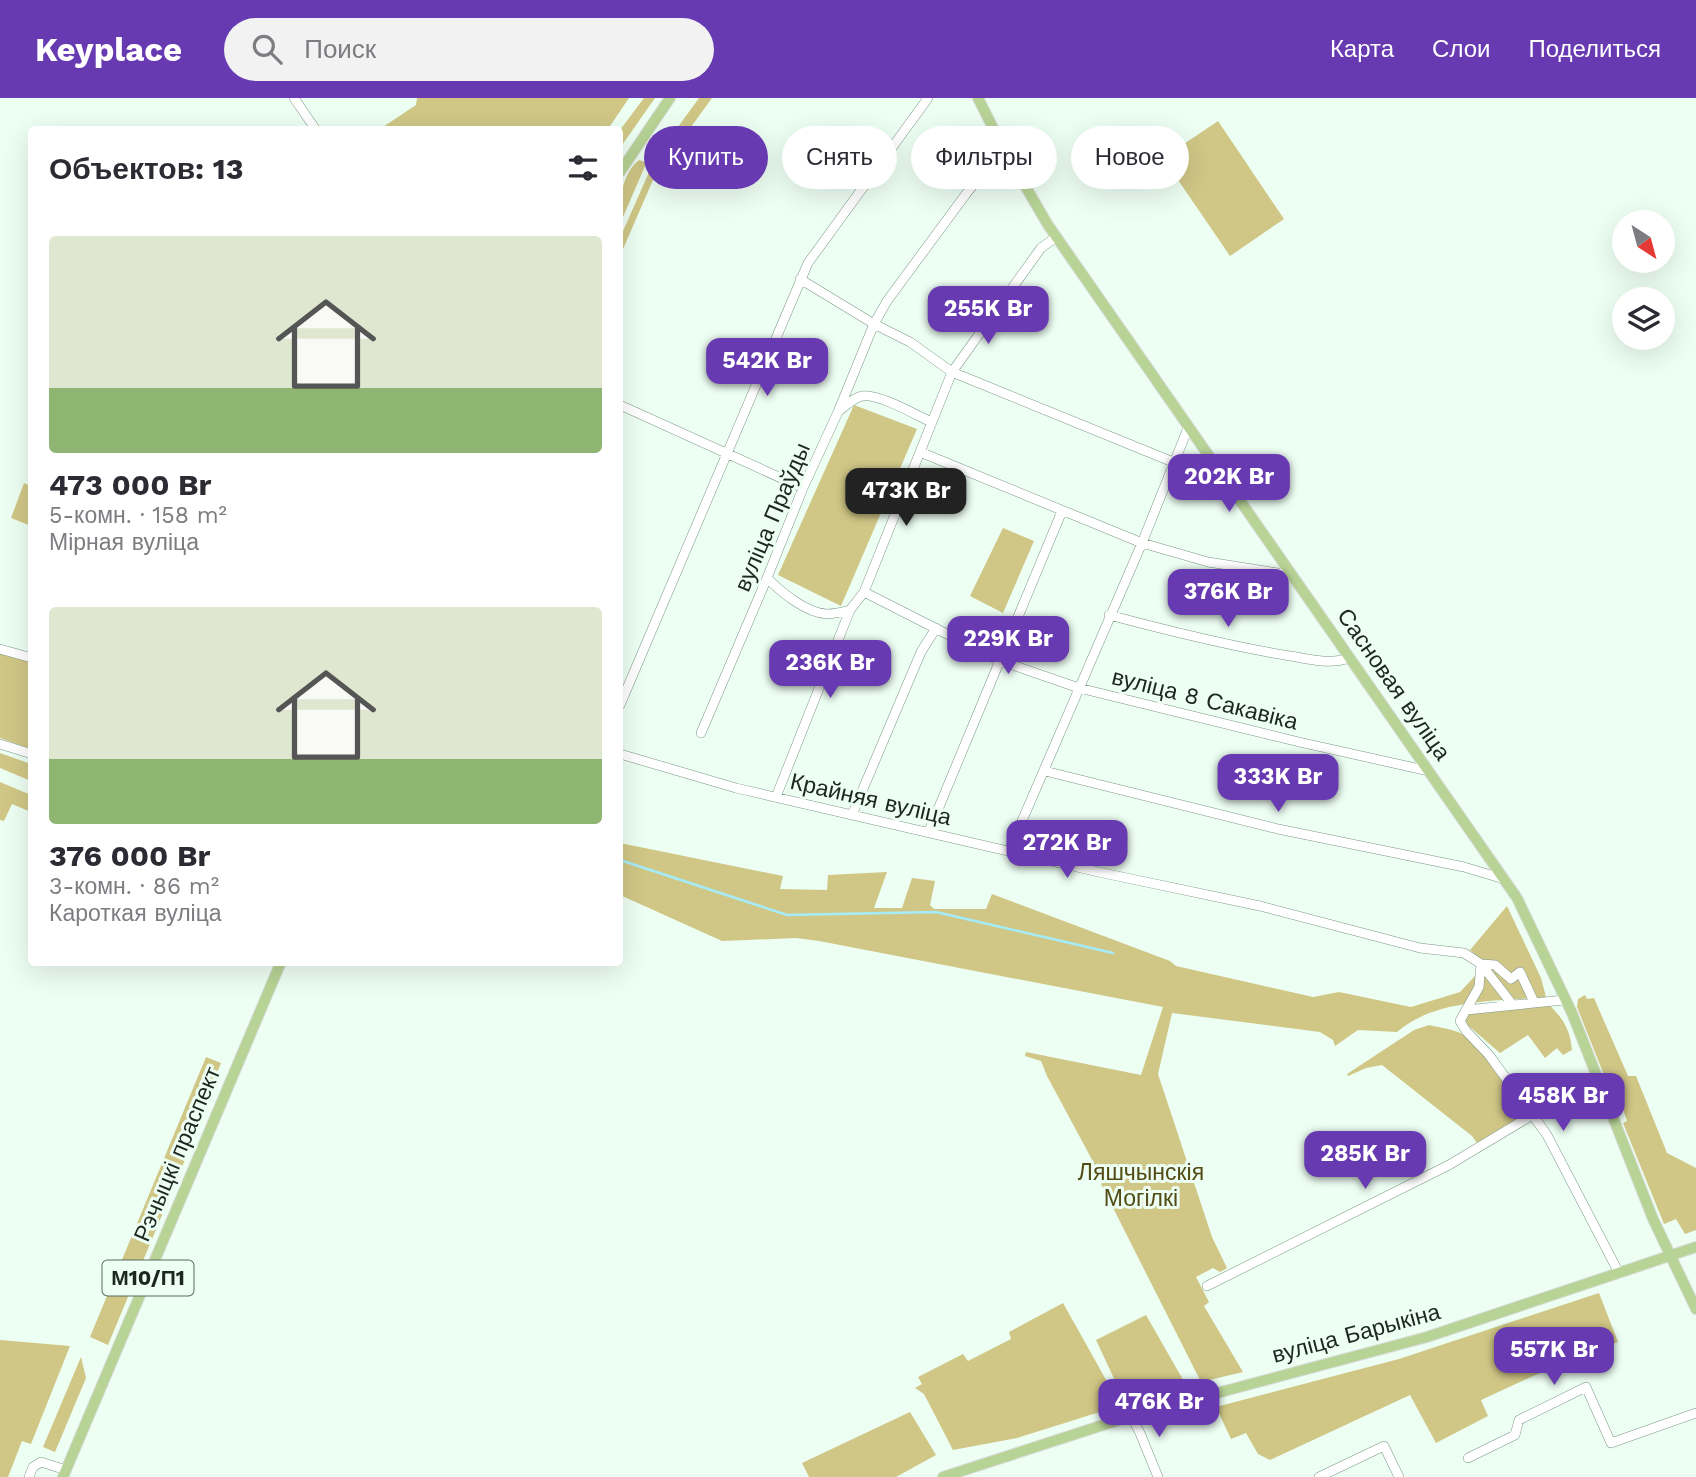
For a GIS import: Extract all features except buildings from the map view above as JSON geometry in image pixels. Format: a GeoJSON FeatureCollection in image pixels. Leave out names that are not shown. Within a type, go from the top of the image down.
{"type":"FeatureCollection","features":[{"type":"Feature","properties":{"kind":"main road"},"geometry":{"type":"LineString","coordinates":[[623,168],[670,98]]}},
{"type":"Feature","properties":{"kind":"main road","name":"Сасновая вуліца"},"geometry":{"type":"LineString","coordinates":[[978,98],[992,126]]}},
{"type":"Feature","properties":{"kind":"main road","name":"Сасновая вуліца"},"geometry":{"type":"LineString","coordinates":[[1027,189],[1056,237],[1504,879],[1531,925],[1572,1013],[1653,1219],[1696,1309]]}},
{"type":"Feature","properties":{"kind":"main road","name":"Рэчыцкі праспект"},"geometry":{"type":"LineString","coordinates":[[64,1474],[279,966]]}},
{"type":"Feature","properties":{"kind":"main road","name":"вуліца Барыкіна"},"geometry":{"type":"LineString","coordinates":[[943,1477],[1131,1416],[1427,1337],[1696,1247]]}},
{"type":"Feature","properties":{"kind":"street"},"geometry":{"type":"LineString","coordinates":[[294,98],[313,126]]}},
{"type":"Feature","properties":{"kind":"street"},"geometry":{"type":"LineString","coordinates":[[623,698],[808,263],[928,98]]}},
{"type":"Feature","properties":{"kind":"street","name":"вуліца Праўды"},"geometry":{"type":"LineString","coordinates":[[701,733],[874,324],[887,300],[969,189]]}},
{"type":"Feature","properties":{"kind":"street"},"geometry":{"type":"LineString","coordinates":[[776,797],[850,610],[864,592],[952,372],[1041,248],[1056,237]]}},
{"type":"Feature","properties":{"kind":"street"},"geometry":{"type":"LineString","coordinates":[[800,279],[874,324],[910,342],[952,372],[1173,462],[1215,466]]}},
{"type":"Feature","properties":{"kind":"street"},"geometry":{"type":"LineString","coordinates":[[838,412],[863,396],[877,398],[931,422]]}},
{"type":"Feature","properties":{"kind":"street"},"geometry":{"type":"LineString","coordinates":[[623,406],[803,488]]}},
{"type":"Feature","properties":{"kind":"street"},"geometry":{"type":"LineString","coordinates":[[1009,851],[1142,543],[1188,428]]}},
{"type":"Feature","properties":{"kind":"street"},"geometry":{"type":"LineString","coordinates":[[920,452],[1142,543],[1208,562],[1291,575]]}},
{"type":"Feature","properties":{"kind":"street"},"geometry":{"type":"LineString","coordinates":[[929,831],[1062,511]]}},
{"type":"Feature","properties":{"kind":"street"},"geometry":{"type":"LineString","coordinates":[[767,578],[782,594],[818,612],[837,613],[850,610]]}},
{"type":"Feature","properties":{"kind":"street","name":"вуліца 8 Сакавіка"},"geometry":{"type":"LineString","coordinates":[[864,592],[998,660],[1079,688],[1429,771]]}},
{"type":"Feature","properties":{"kind":"street"},"geometry":{"type":"LineString","coordinates":[[1109,615],[1252,650],[1316,661],[1349,658]]}},
{"type":"Feature","properties":{"kind":"street"},"geometry":{"type":"LineString","coordinates":[[852,815],[921,652],[936,628]]}},
{"type":"Feature","properties":{"kind":"street"},"geometry":{"type":"LineString","coordinates":[[0,649],[28,657]]}},
{"type":"Feature","properties":{"kind":"street"},"geometry":{"type":"LineString","coordinates":[[0,744],[28,753]]}},
{"type":"Feature","properties":{"kind":"street","name":"Крайняя вуліца"},"geometry":{"type":"LineString","coordinates":[[623,755],[736,788],[1260,906],[1420,948],[1464,953],[1481,964],[1513,1004]]}},
{"type":"Feature","properties":{"kind":"street"},"geometry":{"type":"LineString","coordinates":[[1045,771],[1278,829],[1464,867],[1504,879]]}},
{"type":"Feature","properties":{"kind":"street"},"geometry":{"type":"LineString","coordinates":[[1481,964],[1479,987],[1460,1020],[1534,1114],[1619,1273]]}},
{"type":"Feature","properties":{"kind":"street","name":"Крайняя вуліца"},"geometry":{"type":"LineString","coordinates":[[1481,964],[1495,965],[1511,979],[1520,972],[1534,1002]]}},
{"type":"Feature","properties":{"kind":"street"},"geometry":{"type":"LineString","coordinates":[[1466,1010],[1564,1000]]}},
{"type":"Feature","properties":{"kind":"street"},"geometry":{"type":"LineString","coordinates":[[1207,1286],[1449,1165],[1534,1114]]}},
{"type":"Feature","properties":{"kind":"street"},"geometry":{"type":"LineString","coordinates":[[1468,1458],[1515,1435],[1519,1420],[1586,1387],[1611,1443],[1696,1413]]}},
{"type":"Feature","properties":{"kind":"street"},"geometry":{"type":"LineString","coordinates":[[1131,1416],[1158,1477]]}},
{"type":"Feature","properties":{"kind":"street"},"geometry":{"type":"LineString","coordinates":[[1319,1477],[1384,1446],[1399,1477]]}},
{"type":"Feature","properties":{"kind":"street"},"geometry":{"type":"LineString","coordinates":[[29,1477],[33,1466],[41,1462],[64,1474]]}},
{"type":"Feature","properties":{"kind":"green space"},"geometry":{"type":"Polygon","coordinates":[[[417,98],[629,98],[610,126],[384,126],[416,105],[417,98]]]}},
{"type":"Feature","properties":{"kind":"green space"},"geometry":{"type":"Polygon","coordinates":[[[644,98],[655,98],[623,144],[623,126],[644,98]]]}},
{"type":"Feature","properties":{"kind":"green space"},"geometry":{"type":"Polygon","coordinates":[[[699,98],[712,98],[692,126],[679,126],[699,98]]]}},
{"type":"Feature","properties":{"kind":"green space"},"geometry":{"type":"Polygon","coordinates":[[[1218,121],[1284,219],[1230,256],[1184,189],[1189,189],[1189,141],[1218,121]]]}},
{"type":"Feature","properties":{"kind":"green space"},"geometry":{"type":"Polygon","coordinates":[[[639,160],[644,162],[644,168],[623,217],[623,190],[628,173],[639,160]]]}},
{"type":"Feature","properties":{"kind":"green space"},"geometry":{"type":"Polygon","coordinates":[[[644,184],[644,189],[649,189],[623,249],[623,231],[644,184]]]}},
{"type":"Feature","properties":{"kind":"green space"},"geometry":{"type":"Polygon","coordinates":[[[854,405],[917,429],[841,606],[778,575],[854,405]]]}},
{"type":"Feature","properties":{"kind":"green space"},"geometry":{"type":"Polygon","coordinates":[[[24,483],[28,485],[28,525],[11,518],[24,483]]]}},
{"type":"Feature","properties":{"kind":"green space"},"geometry":{"type":"Polygon","coordinates":[[[1003,528],[1034,541],[1003,613],[970,596],[1003,528]]]}},
{"type":"Feature","properties":{"kind":"green space"},"geometry":{"type":"Polygon","coordinates":[[[0,652],[28,660],[28,748],[0,738],[0,652]]]}},
{"type":"Feature","properties":{"kind":"green space"},"geometry":{"type":"Polygon","coordinates":[[[0,753],[28,763],[28,780],[0,768],[0,753]]]}},
{"type":"Feature","properties":{"kind":"green space"},"geometry":{"type":"Polygon","coordinates":[[[0,782],[28,794],[28,811],[12,804],[4,821],[0,820],[0,782]]]}},
{"type":"Feature","properties":{"kind":"green space","name":"Ляшчынскія Могілкі"},"geometry":{"type":"Polygon","coordinates":[[[623,844],[783,876],[780,889],[827,890],[828,875],[887,872],[874,908],[902,908],[912,878],[935,881],[930,905],[934,909],[986,909],[992,894],[1170,961],[1176,966],[1313,997],[1339,992],[1411,1007],[1460,992],[1475,976],[1479,958],[1470,950],[1507,906],[1541,978],[1546,997],[1449,1007],[1413,1021],[1397,1032],[1358,1030],[1335,1046],[1333,1040],[1320,1032],[1172,1013],[1158,1074],[1212,1237],[1227,1268],[1220,1272],[1213,1268],[1196,1277],[1209,1302],[1204,1306],[1243,1372],[1201,1382],[1101,1184],[1104,1182],[1041,1061],[1025,1056],[1026,1052],[1141,1075],[1163,1007],[819,941],[796,938],[722,941],[623,896],[623,844]]]}},
{"type":"Feature","properties":{"kind":"green space"},"geometry":{"type":"Polygon","coordinates":[[[1585,995],[1587,999],[1594,998],[1628,1076],[1636,1076],[1667,1153],[1696,1168],[1696,1230],[1685,1234],[1676,1219],[1664,1224],[1623,1123],[1627,1121],[1616,1088],[1610,1090],[1577,1007],[1578,999],[1585,995]]]}},
{"type":"Feature","properties":{"kind":"green space"},"geometry":{"type":"Polygon","coordinates":[[[1548,1004],[1562,1019],[1570,1036],[1572,1050],[1563,1055],[1557,1048],[1545,1058],[1528,1035],[1500,1053],[1464,1022],[1469,1014],[1548,1004]]]}},
{"type":"Feature","properties":{"kind":"green space"},"geometry":{"type":"Polygon","coordinates":[[[1429,1025],[1457,1032],[1475,1043],[1528,1112],[1477,1143],[1472,1136],[1382,1065],[1348,1076],[1347,1074],[1414,1030],[1429,1025]]]}},
{"type":"Feature","properties":{"kind":"green space"},"geometry":{"type":"Polygon","coordinates":[[[206,1057],[221,1063],[211,1088],[214,1090],[108,1345],[90,1337],[206,1057]]]}},
{"type":"Feature","properties":{"kind":"green space"},"geometry":{"type":"Polygon","coordinates":[[[1599,1293],[1618,1342],[1481,1400],[1488,1416],[1436,1443],[1410,1395],[1270,1460],[1258,1454],[1246,1433],[1231,1439],[1216,1407],[1399,1359],[1599,1293]]]}},
{"type":"Feature","properties":{"kind":"green space"},"geometry":{"type":"Polygon","coordinates":[[[1063,1303],[1119,1403],[1106,1410],[1017,1438],[953,1450],[924,1394],[915,1388],[922,1384],[918,1377],[963,1354],[968,1361],[1011,1339],[1009,1332],[1063,1303]]]}},
{"type":"Feature","properties":{"kind":"green space"},"geometry":{"type":"Polygon","coordinates":[[[1146,1315],[1186,1385],[1125,1402],[1096,1340],[1146,1315]]]}},
{"type":"Feature","properties":{"kind":"green space"},"geometry":{"type":"Polygon","coordinates":[[[0,1340],[70,1346],[31,1444],[22,1441],[8,1477],[0,1477],[0,1340]]]}},
{"type":"Feature","properties":{"kind":"green space"},"geometry":{"type":"Polygon","coordinates":[[[81,1357],[86,1378],[55,1452],[43,1447],[81,1357]]]}},
{"type":"Feature","properties":{"kind":"green space"},"geometry":{"type":"Polygon","coordinates":[[[910,1412],[936,1455],[896,1477],[809,1477],[802,1463],[910,1412]]]}},
{"type":"Feature","properties":{"kind":"waterway"},"geometry":{"type":"LineString","coordinates":[[623,861],[787,915],[936,912],[1113,953]]}}]}
